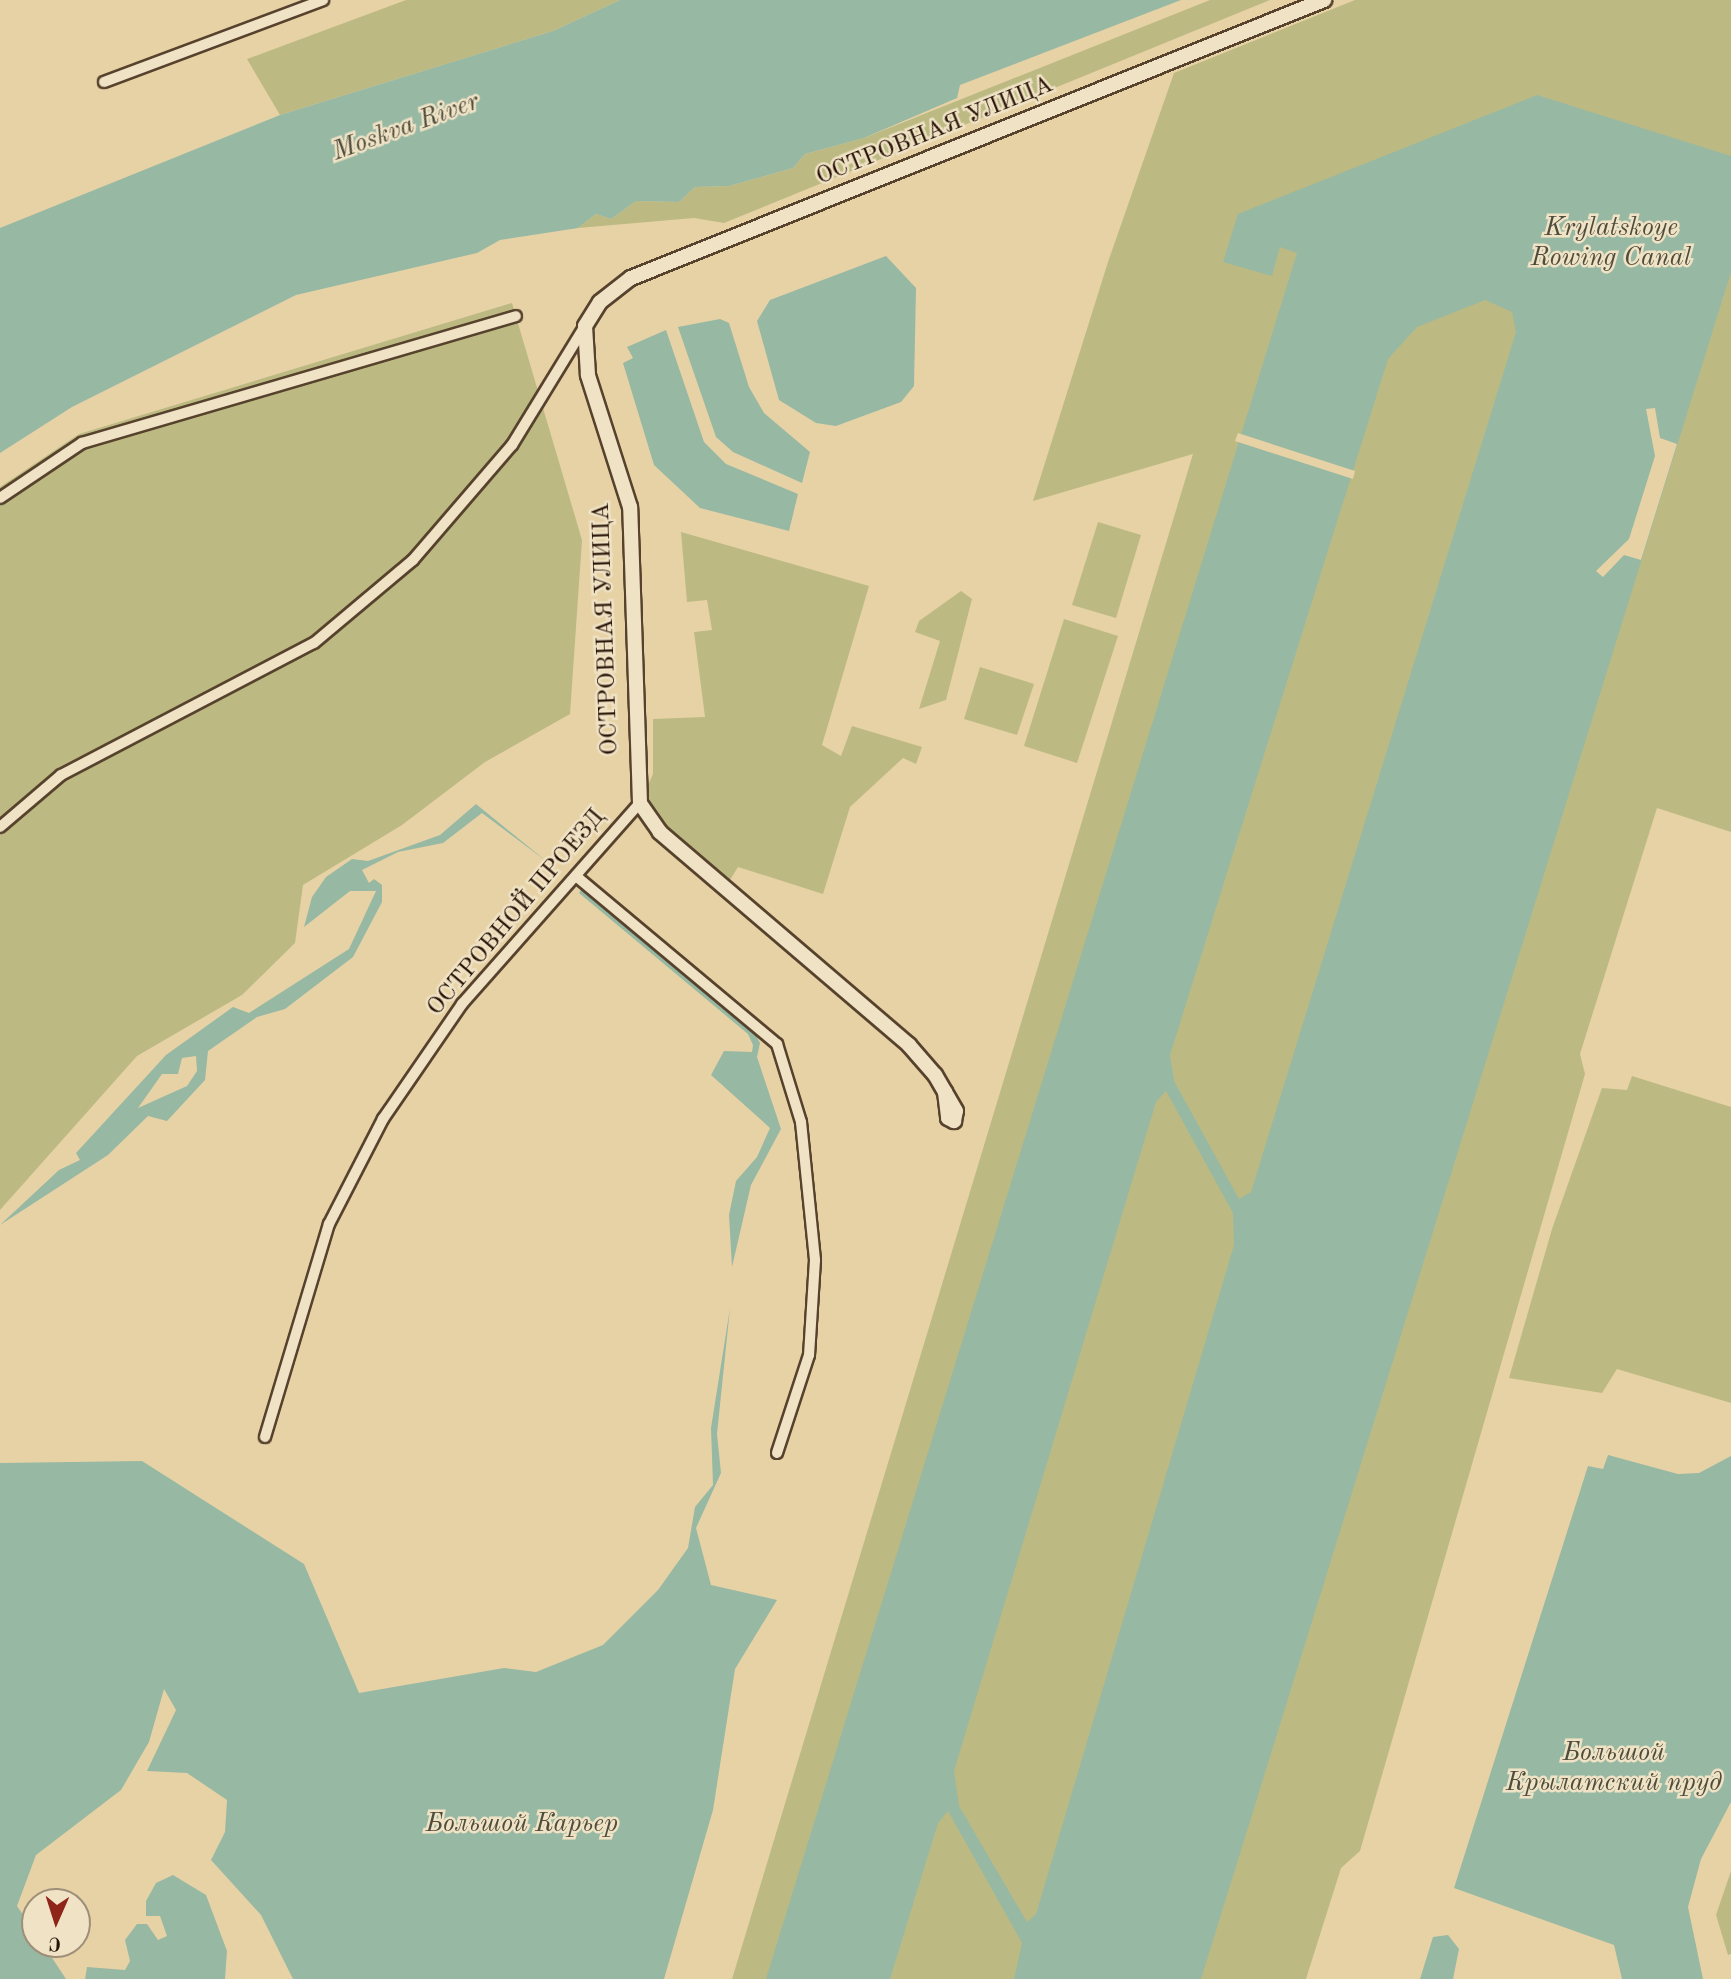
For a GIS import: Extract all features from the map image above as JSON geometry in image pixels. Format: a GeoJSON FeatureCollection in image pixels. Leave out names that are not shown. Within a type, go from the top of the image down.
{"type":"FeatureCollection","features":[{"type":"Feature","properties":{"kind":"street"},"geometry":{"type":"LineString","coordinates":[[104,82],[323,0]]}},
{"type":"Feature","properties":{"kind":"street","name":"ОСТРОВНАЯ УЛИЦА"},"geometry":{"type":"LineString","coordinates":[[640,803],[629,507],[588,375],[585,326],[612,291],[660,265],[1324,0]]}},
{"type":"Feature","properties":{"kind":"street"},"geometry":{"type":"LineString","coordinates":[[594,296],[612,291]]}},
{"type":"Feature","properties":{"kind":"street"},"geometry":{"type":"LineString","coordinates":[[0,498],[82,443],[516,316]]}},
{"type":"Feature","properties":{"kind":"street"},"geometry":{"type":"LineString","coordinates":[[0,828],[61,775],[314,643],[413,560],[512,445],[585,326]]}},
{"type":"Feature","properties":{"kind":"street"},"geometry":{"type":"LineString","coordinates":[[640,803],[660,832],[909,1045],[956,1111]]}},
{"type":"Feature","properties":{"kind":"street","name":"ОСТРОВНОЙ ПРОЕЗД"},"geometry":{"type":"LineString","coordinates":[[265,1437],[329,1224],[383,1119],[462,1004],[640,803]]}},
{"type":"Feature","properties":{"kind":"street"},"geometry":{"type":"LineString","coordinates":[[576,876],[777,1045],[801,1122],[815,1260],[809,1356],[777,1453]]}},
{"type":"Feature","properties":{"kind":"shaded area"},"geometry":{"type":"Polygon","coordinates":[[[406,0],[620,0],[553,31],[280,115],[247,59],[406,0]]]}},
{"type":"Feature","properties":{"kind":"shaded area"},"geometry":{"type":"Polygon","coordinates":[[[1210,0],[1270,0],[724,223],[694,218],[578,228],[596,214],[611,219],[636,201],[679,202],[695,187],[729,186],[793,168],[805,154],[864,138],[1210,0]]]}},
{"type":"Feature","properties":{"kind":"shaded area"},"geometry":{"type":"Polygon","coordinates":[[[1355,0],[1731,0],[1731,832],[1657,808],[1580,1054],[1585,1074],[1360,1851],[1341,1868],[1306,1979],[732,1979],[1193,454],[1033,501],[1108,262],[1174,73],[1355,0]]]}},
{"type":"Feature","properties":{"kind":"shaded area"},"geometry":{"type":"Polygon","coordinates":[[[512,303],[582,540],[570,714],[485,762],[402,825],[303,885],[295,943],[242,995],[137,1056],[0,1210],[0,487],[79,434],[512,303]]]}},
{"type":"Feature","properties":{"kind":"shaded area"},"geometry":{"type":"Polygon","coordinates":[[[1098,522],[1141,535],[1116,618],[1072,605],[1098,522]]]}},
{"type":"Feature","properties":{"kind":"shaded area"},"geometry":{"type":"Polygon","coordinates":[[[681,532],[869,586],[822,745],[841,756],[852,726],[922,747],[916,764],[903,758],[850,807],[823,894],[738,867],[730,880],[663,824],[650,804],[646,790],[653,774],[653,719],[705,717],[694,632],[712,630],[707,600],[687,602],[681,532]]]}},
{"type":"Feature","properties":{"kind":"shaded area"},"geometry":{"type":"Polygon","coordinates":[[[961,591],[972,599],[946,700],[919,709],[940,641],[915,632],[919,621],[961,591]]]}},
{"type":"Feature","properties":{"kind":"shaded area"},"geometry":{"type":"Polygon","coordinates":[[[1064,619],[1118,636],[1077,763],[1024,746],[1064,619]]]}},
{"type":"Feature","properties":{"kind":"shaded area"},"geometry":{"type":"Polygon","coordinates":[[[980,667],[1034,684],[1017,735],[964,719],[980,667]]]}},
{"type":"Feature","properties":{"kind":"shaded area"},"geometry":{"type":"Polygon","coordinates":[[[1632,1076],[1731,1107],[1731,1403],[1617,1369],[1602,1393],[1509,1378],[1552,1229],[1602,1088],[1627,1090],[1632,1076]]]}},
{"type":"Feature","properties":{"kind":"shaded area"},"geometry":{"type":"Polygon","coordinates":[[[1731,1871],[1731,1954],[1728,1955],[1716,1915],[1731,1871]]]}},
{"type":"Feature","properties":{"kind":"water","name":"Moskva River"},"geometry":{"type":"Polygon","coordinates":[[[620,0],[1181,0],[960,85],[957,98],[864,138],[805,154],[793,168],[729,186],[695,187],[679,202],[636,201],[611,219],[596,214],[578,228],[500,240],[477,253],[296,295],[72,407],[0,453],[0,228],[280,115],[553,31],[620,0]]]}},
{"type":"Feature","properties":{"kind":"water","name":"Krylatskoye Rowing Canal"},"geometry":{"type":"Polygon","coordinates":[[[1537,95],[1731,156],[1731,272],[1201,1979],[1014,1979],[1022,1943],[948,1811],[938,1823],[890,1979],[766,1979],[1297,253],[1280,247],[1272,276],[1223,262],[1238,214],[1537,95]],[[1485,300],[1417,327],[1388,359],[1170,1055],[1174,1081],[1239,1199],[1251,1192],[1516,332],[1512,312],[1485,300]],[[1166,1091],[1156,1102],[954,1771],[959,1806],[1027,1922],[1036,1914],[1234,1245],[1233,1213],[1166,1091]]]}},
{"type":"Feature","properties":{"kind":"water"},"geometry":{"type":"Polygon","coordinates":[[[886,256],[916,288],[914,386],[901,402],[836,426],[816,423],[779,400],[757,321],[770,300],[886,256]]]}},
{"type":"Feature","properties":{"kind":"water"},"geometry":{"type":"Polygon","coordinates":[[[720,319],[729,323],[749,387],[764,413],[810,452],[802,483],[733,452],[716,437],[678,327],[720,319]]]}},
{"type":"Feature","properties":{"kind":"water"},"geometry":{"type":"Polygon","coordinates":[[[666,330],[704,442],[726,464],[798,494],[789,531],[700,508],[654,465],[623,363],[633,358],[627,347],[666,330]]]}},
{"type":"Feature","properties":{"kind":"water"},"geometry":{"type":"Polygon","coordinates":[[[476,804],[546,861],[482,813],[443,843],[398,852],[362,870],[369,883],[374,879],[382,885],[382,902],[353,957],[285,1009],[257,1017],[208,1051],[205,1080],[167,1121],[148,1116],[108,1155],[0,1225],[59,1170],[80,1160],[76,1153],[166,1055],[233,1007],[249,1013],[349,949],[376,891],[350,891],[304,927],[312,897],[326,877],[352,859],[368,861],[440,835],[476,804]],[[196,1056],[182,1058],[178,1074],[162,1074],[138,1108],[187,1086],[197,1071],[196,1056]]]}},
{"type":"Feature","properties":{"kind":"water"},"geometry":{"type":"Polygon","coordinates":[[[583,887],[753,1030],[760,1043],[757,1057],[781,1129],[751,1185],[732,1267],[729,1215],[736,1181],[757,1157],[770,1128],[711,1075],[724,1051],[752,1052],[753,1045],[748,1034],[579,893],[583,887]]]}},
{"type":"Feature","properties":{"kind":"water","name":"Большой Карьер"},"geometry":{"type":"Polygon","coordinates":[[[730,1308],[717,1434],[721,1473],[696,1528],[711,1585],[777,1600],[735,1669],[713,1810],[664,1979],[293,1979],[261,1915],[211,1860],[225,1832],[227,1800],[187,1773],[147,1771],[176,1710],[164,1689],[149,1742],[121,1790],[36,1855],[24,1888],[21,1888],[17,1906],[21,1912],[21,1958],[52,1958],[66,1979],[0,1979],[0,1463],[142,1461],[304,1564],[359,1693],[504,1668],[536,1672],[603,1645],[658,1590],[688,1548],[695,1507],[713,1485],[711,1428],[730,1308]]]}},
{"type":"Feature","properties":{"kind":"water","name":"Большой Крылатский пруд"},"geometry":{"type":"Polygon","coordinates":[[[1608,1455],[1678,1474],[1699,1473],[1731,1456],[1731,1802],[1701,1859],[1688,1907],[1703,1979],[1622,1979],[1614,1945],[1454,1888],[1588,1466],[1603,1469],[1608,1455]]]}},
{"type":"Feature","properties":{"kind":"water"},"geometry":{"type":"Polygon","coordinates":[[[173,1875],[206,1895],[227,1951],[225,1979],[85,1979],[87,1967],[125,1970],[130,1961],[125,1940],[137,1924],[147,1924],[158,1940],[167,1936],[160,1916],[146,1916],[146,1901],[156,1883],[173,1875]]]}},
{"type":"Feature","properties":{"kind":"water"},"geometry":{"type":"Polygon","coordinates":[[[1448,1935],[1459,1949],[1453,1979],[1420,1979],[1433,1937],[1448,1935]]]}},
{"type":"Feature","properties":{"kind":"pier"},"geometry":{"type":"Polygon","coordinates":[[[1655,408],[1660,438],[1677,444],[1641,560],[1624,555],[1603,577],[1596,571],[1629,539],[1655,456],[1646,409],[1655,408]]]}},
{"type":"Feature","properties":{"kind":"pier"},"geometry":{"type":"Polygon","coordinates":[[[1238,433],[1355,471],[1353,479],[1235,441],[1238,433]]]}}]}
